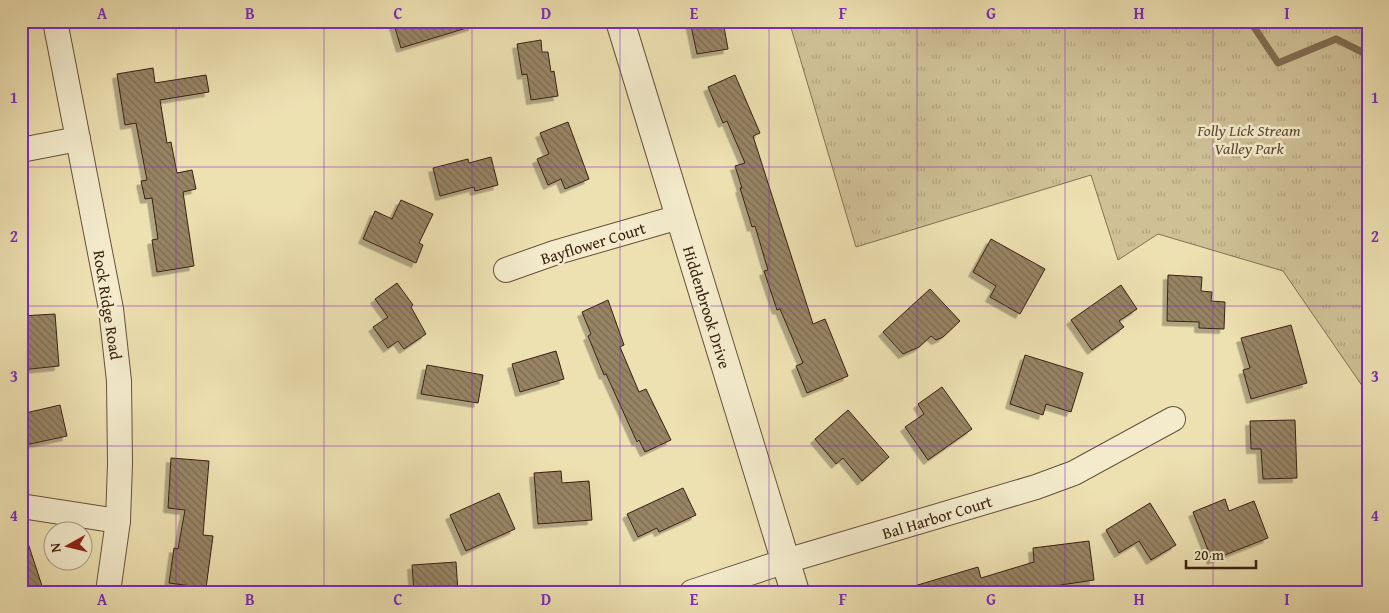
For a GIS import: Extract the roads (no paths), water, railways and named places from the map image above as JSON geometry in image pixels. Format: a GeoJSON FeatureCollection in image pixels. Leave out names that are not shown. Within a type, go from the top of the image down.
{"type":"FeatureCollection","features":[{"type":"Feature","properties":{"kind":"street","name":"Rock Ridge Road"},"geometry":{"type":"LineString","coordinates":[[55,21],[111,309],[119,381],[120,464],[118,521],[108,592]]}},
{"type":"Feature","properties":{"kind":"street","name":"Hiddenbrook Drive"},"geometry":{"type":"LineString","coordinates":[[620,21],[795,592]]}},
{"type":"Feature","properties":{"kind":"street"},"geometry":{"type":"LineString","coordinates":[[21,150],[78,139]]}},
{"type":"Feature","properties":{"kind":"street","name":"Bayflower Court"},"geometry":{"type":"LineString","coordinates":[[506,270],[554,253],[680,217]]}},
{"type":"Feature","properties":{"kind":"street","name":"Bal Harbor Court"},"geometry":{"type":"LineString","coordinates":[[692,592],[786,561],[1036,487],[1074,473],[1173,419]]}},
{"type":"Feature","properties":{"kind":"street"},"geometry":{"type":"LineString","coordinates":[[21,506],[118,521]]}},
{"type":"Feature","properties":{"kind":"waterway"},"geometry":{"type":"LineString","coordinates":[[1250,21],[1278,63],[1336,39],[1368,55]]}},
{"type":"Feature","properties":{"kind":"park label","name":"Folly Lick Stream Valley Park"},"geometry":{"type":"Point","coordinates":[1249,139]}}]}
